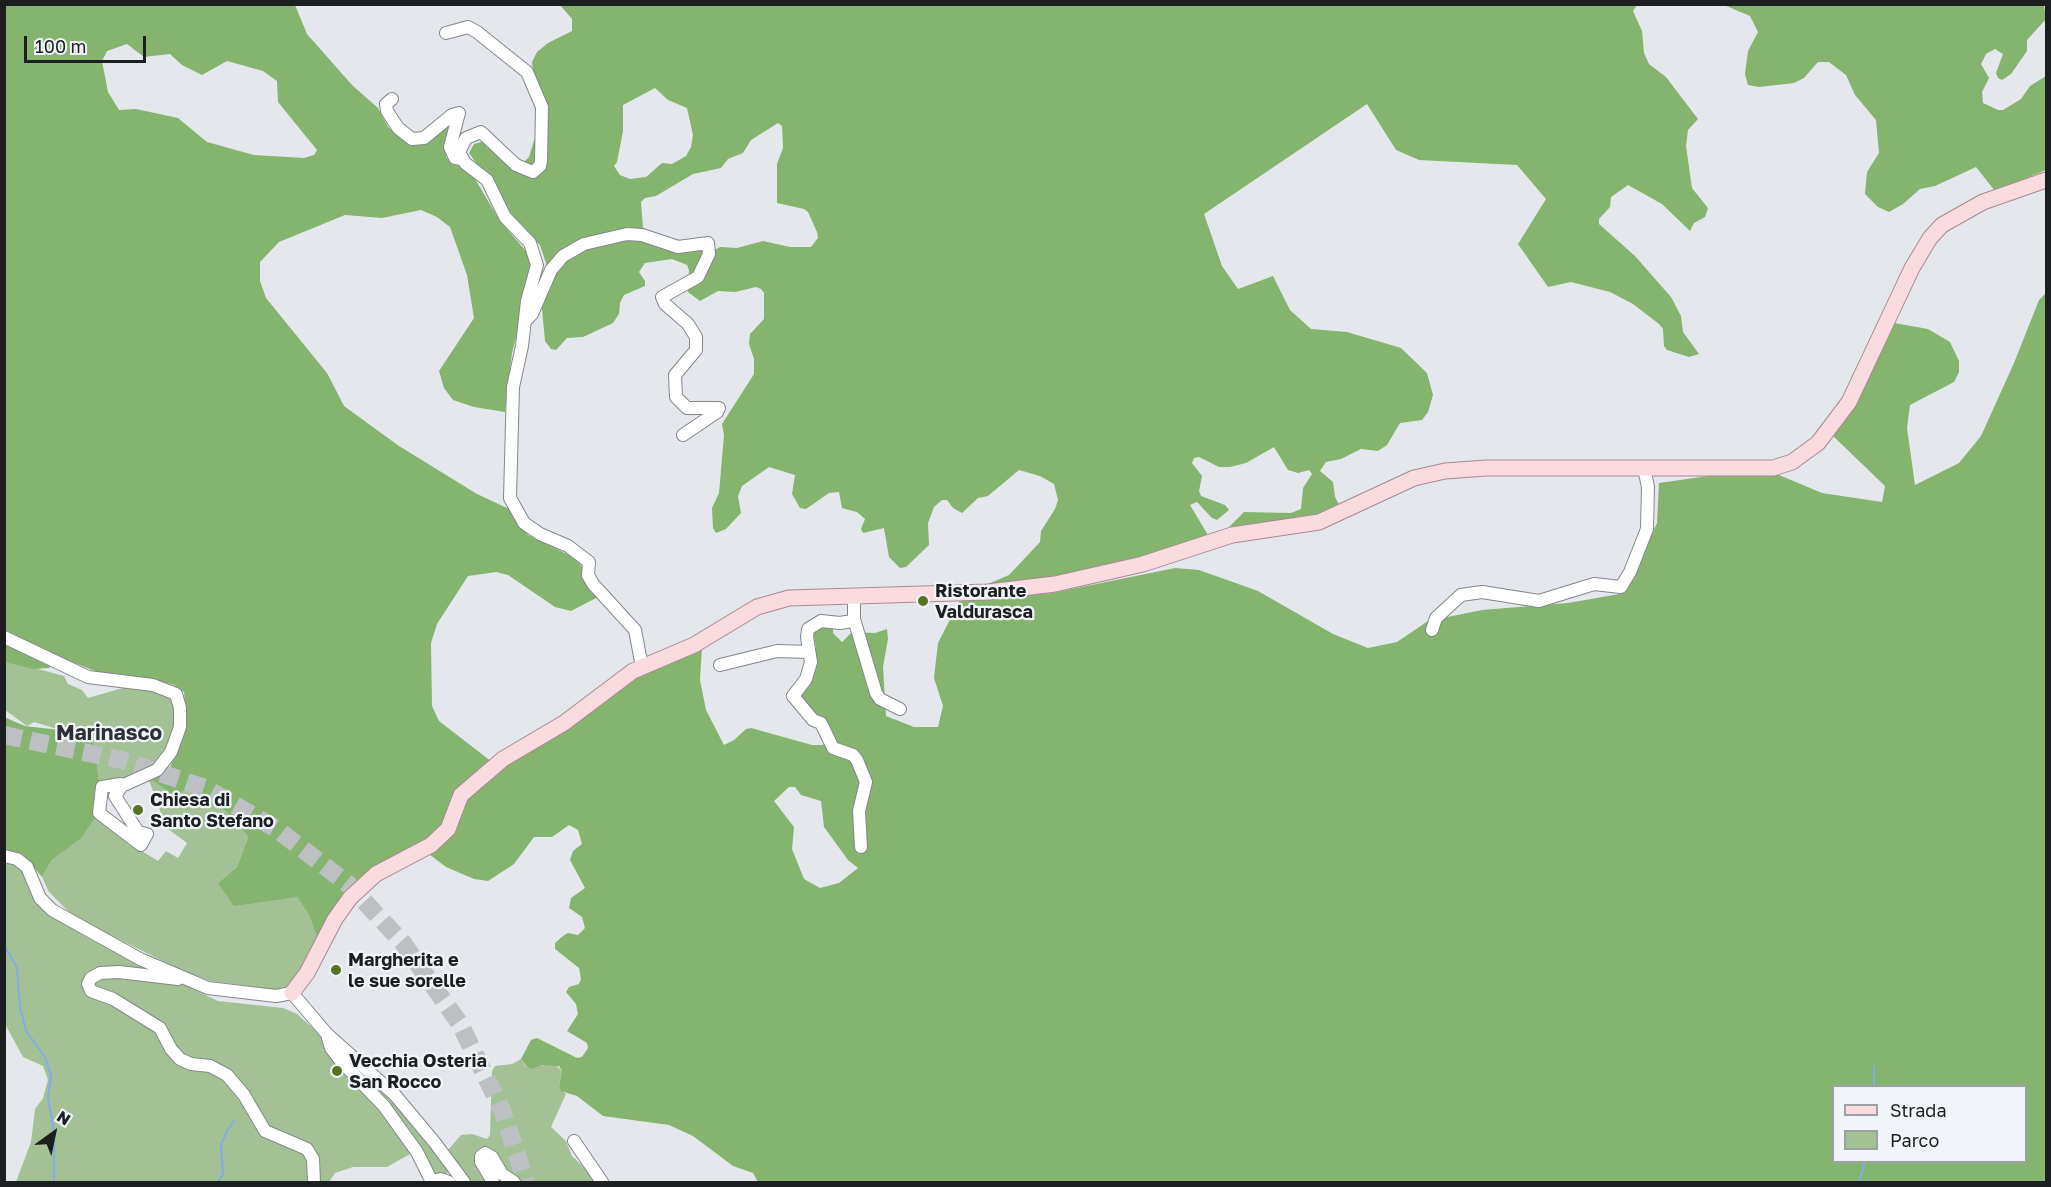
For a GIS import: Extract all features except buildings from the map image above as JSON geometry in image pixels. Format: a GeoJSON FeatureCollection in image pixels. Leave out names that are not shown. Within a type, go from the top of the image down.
{"type":"FeatureCollection","features":[{"type":"Feature","properties":{"kind":"main road"},"geometry":{"type":"LineString","coordinates":[[292,993],[307,973],[342,908],[366,882],[389,867],[422,852],[438,840],[448,829],[461,795],[503,759],[564,723],[619,680],[642,667],[694,645],[726,624],[774,601],[996,591],[1055,584],[1143,564],[1232,535],[1319,522],[1398,484],[1429,473],[1486,468],[1773,468],[1792,462],[1806,454],[1829,430],[1849,402],[1912,268],[1930,238],[1942,225],[1983,202],[2046,180]]}},
{"type":"Feature","properties":{"kind":"street"},"geometry":{"type":"LineString","coordinates":[[446,33],[468,27],[477,32],[527,72],[542,107],[541,161],[537,170],[532,172],[522,169],[481,132],[476,132],[463,141],[459,152],[462,159],[487,180],[505,217],[530,243],[535,254],[536,276],[526,301],[513,387],[510,498],[524,523],[540,534],[568,546],[589,562],[588,575],[593,584],[635,630],[642,667]]}},
{"type":"Feature","properties":{"kind":"street"},"geometry":{"type":"LineString","coordinates":[[392,99],[386,104],[387,111],[398,128],[412,139],[424,138],[452,115],[459,113],[450,147],[455,158],[462,159]]}},
{"type":"Feature","properties":{"kind":"street"},"geometry":{"type":"LineString","coordinates":[[524,322],[532,314],[550,270],[563,256],[578,247],[627,234],[642,235],[678,248],[708,243],[709,254],[698,277],[662,297],[665,304],[688,324],[696,337],[696,350],[675,375],[676,397],[687,408],[719,408],[717,412],[683,435]]}},
{"type":"Feature","properties":{"kind":"street"},"geometry":{"type":"LineString","coordinates":[[1432,630],[1436,618],[1461,595],[1482,592],[1539,601],[1594,584],[1621,587],[1630,572],[1647,529],[1649,507],[1644,468]]}},
{"type":"Feature","properties":{"kind":"street"},"geometry":{"type":"LineString","coordinates":[[854,597],[854,619],[876,693],[880,699],[900,709]]}},
{"type":"Feature","properties":{"kind":"street"},"geometry":{"type":"LineString","coordinates":[[854,619],[842,623],[827,620],[810,626],[807,634],[809,652],[812,657],[808,673],[794,698],[813,720],[820,723],[837,752],[853,755],[857,760],[866,782],[859,811],[861,847]]}},
{"type":"Feature","properties":{"kind":"street"},"geometry":{"type":"LineString","coordinates":[[4,637],[88,677],[163,687],[176,694],[180,708],[180,727],[171,752],[157,770],[123,784],[102,787],[99,813],[141,845],[147,834],[138,832],[115,796],[123,784]]}},
{"type":"Feature","properties":{"kind":"street"},"geometry":{"type":"LineString","coordinates":[[720,665],[777,651],[809,652]]}},
{"type":"Feature","properties":{"kind":"street"},"geometry":{"type":"LineString","coordinates":[[4,856],[17,859],[27,867],[40,898],[58,915],[185,979],[230,992],[276,996],[292,993],[327,1034],[395,1095],[464,1182]]}},
{"type":"Feature","properties":{"kind":"street"},"geometry":{"type":"LineString","coordinates":[[185,979],[109,973],[95,975],[88,984],[90,990],[128,1007],[160,1028],[171,1049],[180,1059],[191,1064],[210,1066],[227,1075],[244,1095],[265,1131],[307,1149],[313,1159],[314,1182]]}},
{"type":"Feature","properties":{"kind":"street"},"geometry":{"type":"LineString","coordinates":[[327,1034],[331,1048],[340,1060],[384,1106],[417,1152],[432,1182],[441,1179],[449,1182]]}},
{"type":"Feature","properties":{"kind":"street"},"geometry":{"type":"LineString","coordinates":[[574,1141],[602,1182]]}},
{"type":"Feature","properties":{"kind":"street"},"geometry":{"type":"LineString","coordinates":[[493,1182],[481,1162],[480,1158],[485,1153],[492,1157],[502,1174],[514,1182]]}},
{"type":"Feature","properties":{"kind":"green space"},"geometry":{"type":"Polygon","coordinates":[[[4,5],[295,5],[307,34],[352,85],[378,108],[388,127],[396,134],[405,141],[420,145],[427,144],[449,126],[445,140],[446,157],[453,164],[469,169],[500,221],[531,257],[533,274],[512,353],[505,412],[474,407],[453,400],[444,388],[439,371],[474,318],[467,275],[450,227],[437,217],[421,210],[382,218],[345,215],[279,242],[260,262],[260,281],[266,298],[327,373],[344,406],[399,446],[477,494],[509,509],[528,535],[575,558],[582,567],[585,579],[598,597],[571,611],[555,607],[508,575],[496,572],[468,576],[437,624],[431,643],[432,706],[439,721],[492,762],[436,834],[403,854],[318,940],[309,915],[297,897],[234,906],[218,883],[237,867],[248,837],[236,821],[215,802],[186,791],[171,794],[152,780],[170,767],[182,741],[187,725],[184,692],[174,685],[159,681],[103,674],[59,657],[49,668],[33,669],[5,662],[4,5]],[[127,44],[107,51],[102,61],[108,92],[119,110],[136,109],[178,118],[207,142],[254,155],[304,158],[314,155],[317,150],[278,102],[277,81],[263,71],[227,61],[202,75],[182,65],[170,54],[144,57],[127,44]]]}},
{"type":"Feature","properties":{"kind":"green space"},"geometry":{"type":"Polygon","coordinates":[[[560,5],[1637,5],[1633,11],[1642,31],[1644,53],[1649,64],[1666,77],[1698,119],[1688,130],[1686,146],[1692,188],[1708,208],[1705,217],[1694,223],[1690,231],[1662,204],[1628,185],[1611,197],[1610,207],[1599,219],[1599,224],[1635,256],[1671,297],[1681,316],[1683,332],[1699,354],[1689,357],[1667,350],[1664,346],[1663,329],[1659,324],[1633,304],[1610,292],[1571,282],[1548,287],[1518,244],[1546,199],[1517,165],[1419,160],[1396,150],[1367,104],[1204,214],[1222,266],[1238,289],[1273,276],[1290,310],[1311,329],[1347,332],[1401,348],[1427,373],[1433,395],[1428,412],[1422,420],[1400,423],[1387,445],[1378,451],[1361,449],[1341,459],[1326,462],[1320,471],[1333,482],[1335,497],[1340,506],[1313,516],[1229,527],[1244,512],[1291,513],[1301,509],[1303,488],[1312,474],[1309,470],[1298,473],[1288,470],[1274,447],[1246,463],[1230,467],[1219,467],[1199,457],[1194,458],[1192,463],[1202,476],[1199,491],[1201,496],[1225,505],[1229,510],[1217,520],[1212,518],[1197,502],[1190,505],[1208,535],[1145,557],[1036,580],[981,587],[1009,575],[1040,542],[1041,531],[1058,500],[1054,484],[1040,476],[1019,470],[988,496],[978,498],[962,513],[953,508],[947,500],[942,500],[934,507],[928,523],[929,545],[906,567],[900,568],[889,557],[884,528],[863,533],[861,529],[865,519],[857,512],[842,508],[839,492],[829,493],[806,509],[800,508],[792,494],[795,475],[769,467],[742,486],[738,496],[741,513],[726,529],[716,533],[713,528],[712,508],[719,493],[724,435],[722,424],[754,374],[754,359],[749,344],[750,334],[764,319],[764,293],[756,287],[735,292],[718,291],[700,301],[688,292],[689,270],[687,265],[672,259],[645,263],[639,272],[645,281],[645,286],[624,295],[620,303],[619,314],[613,323],[583,337],[567,338],[556,350],[551,349],[545,341],[541,298],[546,263],[540,245],[518,223],[469,153],[474,144],[485,141],[523,163],[529,157],[536,134],[537,108],[532,62],[537,52],[548,43],[572,31],[572,19],[560,5]],[[655,88],[623,105],[623,131],[617,162],[614,166],[620,175],[630,179],[646,177],[662,163],[672,164],[686,156],[691,147],[693,135],[687,108],[668,100],[655,88]],[[778,123],[751,140],[743,153],[728,159],[721,168],[693,174],[656,196],[645,198],[641,202],[643,228],[711,252],[720,247],[737,248],[763,241],[790,247],[811,247],[818,238],[808,212],[777,203],[777,164],[783,148],[782,126],[778,123]]]}},
{"type":"Feature","properties":{"kind":"green space"},"geometry":{"type":"Polygon","coordinates":[[[1724,5],[2044,5],[2046,19],[2027,40],[2027,51],[2011,74],[2002,80],[1998,78],[1996,73],[2003,54],[1995,49],[1986,54],[1981,64],[1989,78],[1982,92],[1983,103],[1998,110],[2003,110],[2021,99],[2030,86],[2046,76],[2046,170],[1995,191],[1976,167],[1935,186],[1920,189],[1903,204],[1889,212],[1878,207],[1865,194],[1867,172],[1879,153],[1876,120],[1855,95],[1846,75],[1829,62],[1818,62],[1804,78],[1794,83],[1759,87],[1748,85],[1745,74],[1748,51],[1758,32],[1750,16],[1724,5]]]}},
{"type":"Feature","properties":{"kind":"green space"},"geometry":{"type":"Polygon","coordinates":[[[2046,293],[2046,1182],[758,1182],[753,1173],[733,1166],[693,1136],[669,1125],[603,1116],[577,1096],[561,1091],[559,1087],[562,1071],[559,1066],[542,1065],[532,1069],[527,1067],[521,1059],[531,1040],[537,1038],[577,1058],[582,1057],[588,1048],[587,1043],[567,1031],[578,1014],[576,1004],[566,992],[569,987],[579,984],[581,979],[579,968],[555,949],[555,943],[563,936],[568,933],[578,935],[585,928],[582,917],[569,908],[571,898],[585,888],[570,860],[573,851],[582,844],[578,830],[569,825],[552,837],[534,837],[514,864],[488,881],[474,879],[446,867],[429,854],[463,803],[515,757],[622,685],[648,670],[702,648],[700,680],[706,710],[724,745],[734,740],[746,729],[751,728],[812,745],[822,745],[836,741],[799,697],[815,667],[816,648],[813,631],[820,627],[833,627],[833,633],[842,642],[852,632],[875,633],[887,629],[888,639],[883,667],[886,716],[914,727],[938,727],[943,706],[934,678],[938,643],[960,600],[1052,593],[1175,568],[1199,570],[1258,591],[1333,634],[1368,648],[1397,642],[1428,621],[1482,610],[1568,603],[1625,593],[1657,523],[1659,483],[1715,475],[1779,475],[1822,493],[1882,502],[1885,486],[1833,436],[1864,388],[1894,323],[1928,329],[1950,342],[1959,361],[1959,372],[1954,382],[1910,405],[1907,428],[1915,485],[1959,463],[1981,436],[2039,300],[2046,293]],[[789,787],[774,801],[794,827],[792,849],[804,879],[820,888],[839,883],[858,868],[848,860],[824,827],[821,801],[801,795],[795,787],[789,787]]]}},
{"type":"Feature","properties":{"kind":"green space"},"geometry":{"type":"Polygon","coordinates":[[[5,660],[64,676],[68,684],[82,690],[88,698],[140,683],[158,689],[173,698],[174,725],[167,754],[157,772],[98,786],[94,756],[85,730],[74,734],[34,722],[27,726],[5,710],[5,660]]]}},
{"type":"Feature","properties":{"kind":"green space"},"geometry":{"type":"Polygon","coordinates":[[[4,717],[25,726],[86,733],[94,744],[99,784],[97,815],[81,838],[52,860],[42,877],[22,854],[5,850],[4,717]]]}},
{"type":"Feature","properties":{"kind":"green space"},"geometry":{"type":"Polygon","coordinates":[[[152,780],[171,794],[186,791],[215,802],[236,821],[248,837],[237,867],[218,883],[297,897],[309,915],[318,940],[287,991],[211,981],[181,970],[90,925],[69,912],[49,892],[42,877],[52,860],[81,837],[97,815],[101,822],[119,837],[158,861],[166,851],[178,858],[187,843],[164,826],[149,781],[152,780]]]}},
{"type":"Feature","properties":{"kind":"green space"},"geometry":{"type":"Polygon","coordinates":[[[4,863],[15,865],[22,871],[45,913],[97,943],[218,1001],[283,1008],[297,1014],[370,1079],[425,1137],[450,1170],[446,1174],[434,1174],[419,1149],[387,1167],[353,1167],[335,1173],[329,1182],[16,1182],[31,1142],[35,1109],[43,1098],[48,1080],[43,1066],[23,1057],[5,1024],[4,863]]]}},
{"type":"Feature","properties":{"kind":"green space"},"geometry":{"type":"Polygon","coordinates":[[[521,1059],[526,1067],[555,1064],[562,1071],[559,1087],[566,1094],[551,1127],[566,1141],[572,1156],[591,1174],[595,1182],[471,1182],[448,1150],[461,1135],[472,1134],[487,1139],[490,1135],[492,1071],[495,1066],[512,1064],[521,1059]]]}},
{"type":"Feature","properties":{"kind":"waterway"},"geometry":{"type":"LineString","coordinates":[[4,944],[17,968],[20,1007],[26,1031],[45,1057],[51,1075],[48,1098],[54,1132],[54,1182]]}},
{"type":"Feature","properties":{"kind":"waterway"},"geometry":{"type":"LineString","coordinates":[[1874,1066],[1874,1085]]}},
{"type":"Feature","properties":{"kind":"waterway"},"geometry":{"type":"LineString","coordinates":[[218,1182],[223,1174],[221,1145],[234,1121]]}},
{"type":"Feature","properties":{"kind":"waterway"},"geometry":{"type":"LineString","coordinates":[[1859,1182],[1865,1163]]}},
{"type":"Feature","properties":{"kind":"tunnel"},"geometry":{"type":"LineString","coordinates":[[4,735],[121,760],[205,788],[278,830],[348,884],[403,943],[460,1024],[502,1110],[526,1182]]}},
{"type":"Feature","properties":{"kind":"place","name":"Ristorante Valdurasca"},"geometry":{"type":"Point","coordinates":[923,601]}},
{"type":"Feature","properties":{"kind":"place","name":"Chiesa di Santo Stefano"},"geometry":{"type":"Point","coordinates":[138,810]}},
{"type":"Feature","properties":{"kind":"place","name":"Margherita e le sue sorelle"},"geometry":{"type":"Point","coordinates":[336,970]}},
{"type":"Feature","properties":{"kind":"place","name":"Vecchia Osteria San Rocco"},"geometry":{"type":"Point","coordinates":[337,1071]}},
{"type":"Feature","properties":{"kind":"district","name":"Marinasco"},"geometry":{"type":"Point","coordinates":[109,733]}}]}
